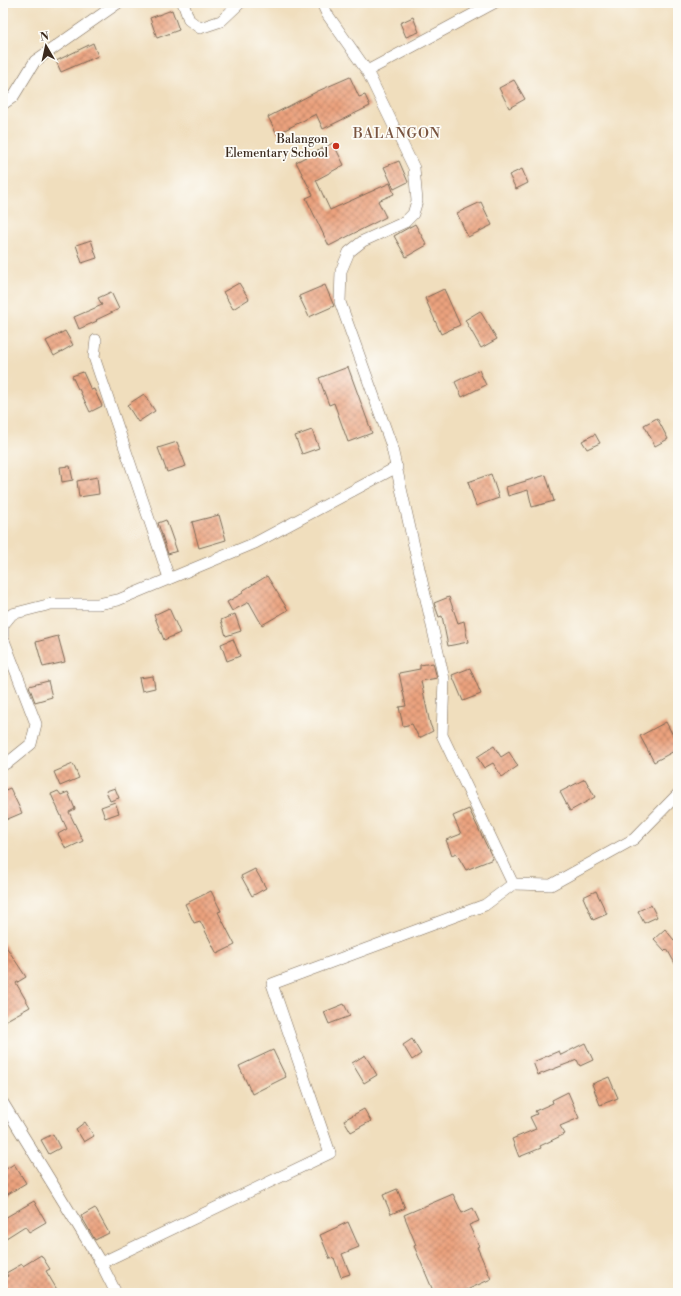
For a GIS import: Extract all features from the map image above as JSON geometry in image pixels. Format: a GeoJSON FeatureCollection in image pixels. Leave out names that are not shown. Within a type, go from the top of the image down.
{"type":"FeatureCollection","features":[{"type":"Feature","properties":{"kind":"street"},"geometry":{"type":"LineString","coordinates":[[3,104],[13,97],[35,61],[118,3]]}},
{"type":"Feature","properties":{"kind":"street"},"geometry":{"type":"LineString","coordinates":[[183,3],[189,20],[200,28],[221,21],[240,3]]}},
{"type":"Feature","properties":{"kind":"street"},"geometry":{"type":"LineString","coordinates":[[322,3],[327,14],[367,71],[414,168],[417,201],[412,214],[405,222],[363,241],[349,252],[341,271],[340,302],[392,444],[444,679],[442,736],[513,884]]}},
{"type":"Feature","properties":{"kind":"street"},"geometry":{"type":"LineString","coordinates":[[367,71],[494,3]]}},
{"type":"Feature","properties":{"kind":"street"},"geometry":{"type":"LineString","coordinates":[[96,340],[94,357],[169,578]]}},
{"type":"Feature","properties":{"kind":"street"},"geometry":{"type":"LineString","coordinates":[[3,765],[31,744],[36,724],[3,638],[3,625],[12,614],[50,604],[98,604],[118,600],[255,543],[397,467]]}},
{"type":"Feature","properties":{"kind":"street"},"geometry":{"type":"LineString","coordinates":[[101,1263],[330,1153],[272,984],[485,905],[513,884],[551,885],[634,839],[678,794]]}},
{"type":"Feature","properties":{"kind":"street"},"geometry":{"type":"LineString","coordinates":[[3,1103],[101,1263],[116,1293]]}},
{"type":"Feature","properties":{"kind":"building"},"geometry":{"type":"Polygon","coordinates":[[[172,10],[179,30],[157,38],[150,18],[172,10]]]}},
{"type":"Feature","properties":{"kind":"building"},"geometry":{"type":"Polygon","coordinates":[[[413,17],[419,32],[406,37],[400,23],[413,17]]]}},
{"type":"Feature","properties":{"kind":"building"},"geometry":{"type":"Polygon","coordinates":[[[93,43],[98,56],[61,72],[56,61],[93,43]]]}},
{"type":"Feature","properties":{"kind":"building"},"geometry":{"type":"Polygon","coordinates":[[[350,77],[359,97],[365,95],[370,106],[323,129],[316,114],[277,134],[268,117],[318,91],[350,77]]]}},
{"type":"Feature","properties":{"kind":"building"},"geometry":{"type":"Polygon","coordinates":[[[514,80],[525,99],[509,108],[499,88],[514,80]]]}},
{"type":"Feature","properties":{"kind":"building"},"geometry":{"type":"Polygon","coordinates":[[[333,143],[344,165],[316,180],[330,210],[390,183],[394,194],[378,201],[386,217],[329,246],[306,198],[313,195],[296,162],[333,143]]]}},
{"type":"Feature","properties":{"kind":"building"},"geometry":{"type":"Polygon","coordinates":[[[399,161],[408,182],[394,189],[384,167],[399,161]]]}},
{"type":"Feature","properties":{"kind":"building"},"geometry":{"type":"Polygon","coordinates":[[[522,169],[528,183],[516,189],[509,175],[522,169]]]}},
{"type":"Feature","properties":{"kind":"building"},"geometry":{"type":"Polygon","coordinates":[[[481,202],[492,225],[468,237],[457,213],[481,202]]]}},
{"type":"Feature","properties":{"kind":"building"},"geometry":{"type":"Polygon","coordinates":[[[415,224],[427,245],[406,257],[394,236],[415,224]]]}},
{"type":"Feature","properties":{"kind":"building"},"geometry":{"type":"Polygon","coordinates":[[[91,240],[97,258],[82,263],[76,245],[91,240]]]}},
{"type":"Feature","properties":{"kind":"building"},"geometry":{"type":"Polygon","coordinates":[[[239,283],[249,299],[233,309],[223,292],[239,283]]]}},
{"type":"Feature","properties":{"kind":"building"},"geometry":{"type":"Polygon","coordinates":[[[325,285],[334,306],[309,317],[299,296],[325,285]]]}},
{"type":"Feature","properties":{"kind":"building"},"geometry":{"type":"Polygon","coordinates":[[[444,289],[460,325],[441,334],[425,298],[444,289]]]}},
{"type":"Feature","properties":{"kind":"building"},"geometry":{"type":"Polygon","coordinates":[[[111,292],[119,309],[79,329],[74,317],[102,305],[98,298],[111,292]]]}},
{"type":"Feature","properties":{"kind":"building"},"geometry":{"type":"Polygon","coordinates":[[[480,311],[497,339],[481,348],[465,320],[480,311]]]}},
{"type":"Feature","properties":{"kind":"building"},"geometry":{"type":"Polygon","coordinates":[[[65,331],[73,345],[54,356],[46,341],[65,331]]]}},
{"type":"Feature","properties":{"kind":"building"},"geometry":{"type":"Polygon","coordinates":[[[348,367],[372,433],[348,442],[334,403],[329,405],[319,378],[348,367]]]}},
{"type":"Feature","properties":{"kind":"building"},"geometry":{"type":"Polygon","coordinates":[[[479,370],[486,385],[462,397],[455,382],[479,370]]]}},
{"type":"Feature","properties":{"kind":"building"},"geometry":{"type":"Polygon","coordinates":[[[83,372],[91,390],[94,389],[102,406],[90,412],[72,376],[83,372]]]}},
{"type":"Feature","properties":{"kind":"building"},"geometry":{"type":"Polygon","coordinates":[[[144,394],[155,411],[138,422],[127,405],[144,394]]]}},
{"type":"Feature","properties":{"kind":"building"},"geometry":{"type":"Polygon","coordinates":[[[657,418],[668,439],[655,446],[644,425],[657,418]]]}},
{"type":"Feature","properties":{"kind":"building"},"geometry":{"type":"Polygon","coordinates":[[[312,430],[319,448],[302,454],[295,436],[312,430]]]}},
{"type":"Feature","properties":{"kind":"building"},"geometry":{"type":"Polygon","coordinates":[[[595,434],[600,443],[587,449],[582,441],[595,434]]]}},
{"type":"Feature","properties":{"kind":"building"},"geometry":{"type":"Polygon","coordinates":[[[177,442],[186,466],[167,472],[158,448],[177,442]]]}},
{"type":"Feature","properties":{"kind":"building"},"geometry":{"type":"Polygon","coordinates":[[[70,466],[73,480],[62,482],[60,467],[70,466]]]}},
{"type":"Feature","properties":{"kind":"building"},"geometry":{"type":"Polygon","coordinates":[[[491,474],[499,498],[476,506],[468,482],[491,474]]]}},
{"type":"Feature","properties":{"kind":"building"},"geometry":{"type":"Polygon","coordinates":[[[546,475],[554,501],[532,507],[528,490],[508,496],[506,487],[546,475]]]}},
{"type":"Feature","properties":{"kind":"building"},"geometry":{"type":"Polygon","coordinates":[[[97,477],[99,494],[79,497],[77,481],[97,477]]]}},
{"type":"Feature","properties":{"kind":"building"},"geometry":{"type":"Polygon","coordinates":[[[219,515],[226,540],[199,548],[192,522],[219,515]]]}},
{"type":"Feature","properties":{"kind":"building"},"geometry":{"type":"Polygon","coordinates":[[[166,520],[177,551],[168,554],[158,523],[166,520]]]}},
{"type":"Feature","properties":{"kind":"building"},"geometry":{"type":"Polygon","coordinates":[[[267,576],[288,610],[262,625],[249,602],[232,611],[227,602],[267,576]]]}},
{"type":"Feature","properties":{"kind":"building"},"geometry":{"type":"Polygon","coordinates":[[[449,597],[458,623],[464,621],[468,642],[448,646],[442,616],[439,617],[434,603],[449,597]]]}},
{"type":"Feature","properties":{"kind":"building"},"geometry":{"type":"Polygon","coordinates":[[[169,608],[180,633],[164,640],[154,615],[169,608]]]}},
{"type":"Feature","properties":{"kind":"building"},"geometry":{"type":"Polygon","coordinates":[[[235,614],[241,631],[226,636],[221,620],[235,614]]]}},
{"type":"Feature","properties":{"kind":"building"},"geometry":{"type":"Polygon","coordinates":[[[58,636],[65,662],[43,667],[36,642],[58,636]]]}},
{"type":"Feature","properties":{"kind":"building"},"geometry":{"type":"Polygon","coordinates":[[[233,639],[240,656],[227,661],[221,644],[233,639]]]}},
{"type":"Feature","properties":{"kind":"building"},"geometry":{"type":"Polygon","coordinates":[[[433,663],[437,678],[421,681],[430,724],[433,731],[419,738],[412,724],[403,726],[399,707],[406,706],[399,673],[420,669],[420,665],[433,663]]]}},
{"type":"Feature","properties":{"kind":"building"},"geometry":{"type":"Polygon","coordinates":[[[470,668],[481,694],[463,701],[452,675],[470,668]]]}},
{"type":"Feature","properties":{"kind":"building"},"geometry":{"type":"Polygon","coordinates":[[[153,676],[155,688],[142,691],[139,678],[153,676]]]}},
{"type":"Feature","properties":{"kind":"building"},"geometry":{"type":"Polygon","coordinates":[[[48,681],[52,697],[35,702],[29,686],[48,681]]]}},
{"type":"Feature","properties":{"kind":"building"},"geometry":{"type":"Polygon","coordinates":[[[666,722],[678,745],[678,749],[654,762],[640,736],[666,722]]]}},
{"type":"Feature","properties":{"kind":"building"},"geometry":{"type":"Polygon","coordinates":[[[494,746],[501,757],[509,752],[518,766],[502,777],[493,763],[484,768],[477,757],[494,746]]]}},
{"type":"Feature","properties":{"kind":"building"},"geometry":{"type":"Polygon","coordinates":[[[73,764],[79,778],[60,786],[54,772],[73,764]]]}},
{"type":"Feature","properties":{"kind":"building"},"geometry":{"type":"Polygon","coordinates":[[[585,779],[595,797],[570,811],[560,792],[585,779]]]}},
{"type":"Feature","properties":{"kind":"building"},"geometry":{"type":"Polygon","coordinates":[[[10,788],[22,813],[3,821],[3,791],[10,788]]]}},
{"type":"Feature","properties":{"kind":"building"},"geometry":{"type":"Polygon","coordinates":[[[115,788],[119,798],[110,801],[106,791],[115,788]]]}},
{"type":"Feature","properties":{"kind":"building"},"geometry":{"type":"Polygon","coordinates":[[[58,791],[61,795],[68,792],[75,809],[69,812],[83,841],[66,849],[58,834],[67,829],[51,794],[58,791]]]}},
{"type":"Feature","properties":{"kind":"building"},"geometry":{"type":"Polygon","coordinates":[[[115,802],[119,813],[105,818],[101,807],[115,802]]]}},
{"type":"Feature","properties":{"kind":"building"},"geometry":{"type":"Polygon","coordinates":[[[469,809],[493,859],[466,870],[456,853],[452,855],[446,840],[461,834],[453,816],[469,809]]]}},
{"type":"Feature","properties":{"kind":"building"},"geometry":{"type":"Polygon","coordinates":[[[255,869],[266,888],[252,896],[241,876],[255,869]]]}},
{"type":"Feature","properties":{"kind":"building"},"geometry":{"type":"Polygon","coordinates":[[[211,891],[221,911],[218,912],[235,945],[217,954],[200,921],[194,923],[185,904],[211,891]]]}},
{"type":"Feature","properties":{"kind":"building"},"geometry":{"type":"Polygon","coordinates":[[[596,891],[607,914],[593,920],[583,897],[596,891]]]}},
{"type":"Feature","properties":{"kind":"building"},"geometry":{"type":"Polygon","coordinates":[[[651,905],[657,917],[644,923],[638,911],[651,905]]]}},
{"type":"Feature","properties":{"kind":"building"},"geometry":{"type":"Polygon","coordinates":[[[665,929],[678,945],[678,969],[667,949],[665,951],[654,939],[665,929]]]}},
{"type":"Feature","properties":{"kind":"building"},"geometry":{"type":"Polygon","coordinates":[[[3,942],[26,977],[16,983],[30,1007],[3,1022],[3,942]]]}},
{"type":"Feature","properties":{"kind":"building"},"geometry":{"type":"Polygon","coordinates":[[[344,1004],[350,1016],[329,1024],[324,1012],[344,1004]]]}},
{"type":"Feature","properties":{"kind":"building"},"geometry":{"type":"Polygon","coordinates":[[[412,1039],[421,1054],[412,1060],[403,1045],[412,1039]]]}},
{"type":"Feature","properties":{"kind":"building"},"geometry":{"type":"Polygon","coordinates":[[[585,1043],[593,1060],[580,1066],[577,1060],[538,1075],[533,1062],[559,1051],[561,1055],[585,1043]]]}},
{"type":"Feature","properties":{"kind":"building"},"geometry":{"type":"Polygon","coordinates":[[[273,1050],[286,1077],[252,1094],[239,1066],[273,1050]]]}},
{"type":"Feature","properties":{"kind":"building"},"geometry":{"type":"Polygon","coordinates":[[[365,1055],[377,1075],[364,1083],[352,1063],[365,1055]]]}},
{"type":"Feature","properties":{"kind":"building"},"geometry":{"type":"Polygon","coordinates":[[[609,1077],[618,1098],[600,1105],[592,1084],[609,1077]]]}},
{"type":"Feature","properties":{"kind":"building"},"geometry":{"type":"Polygon","coordinates":[[[568,1092],[579,1118],[560,1126],[565,1134],[540,1146],[541,1148],[519,1157],[512,1139],[536,1129],[530,1117],[537,1114],[535,1111],[553,1103],[552,1100],[568,1092]]]}},
{"type":"Feature","properties":{"kind":"building"},"geometry":{"type":"Polygon","coordinates":[[[364,1109],[371,1121],[351,1132],[344,1120],[364,1109]]]}},
{"type":"Feature","properties":{"kind":"building"},"geometry":{"type":"Polygon","coordinates":[[[85,1122],[94,1136],[84,1142],[76,1129],[85,1122]]]}},
{"type":"Feature","properties":{"kind":"building"},"geometry":{"type":"Polygon","coordinates":[[[53,1134],[60,1148],[49,1154],[41,1140],[53,1134]]]}},
{"type":"Feature","properties":{"kind":"building"},"geometry":{"type":"Polygon","coordinates":[[[14,1164],[26,1183],[3,1197],[3,1171],[14,1164]]]}},
{"type":"Feature","properties":{"kind":"building"},"geometry":{"type":"Polygon","coordinates":[[[397,1189],[405,1208],[391,1214],[383,1195],[397,1189]]]}},
{"type":"Feature","properties":{"kind":"building"},"geometry":{"type":"Polygon","coordinates":[[[453,1194],[462,1213],[473,1208],[479,1221],[469,1225],[479,1246],[477,1247],[491,1279],[460,1293],[434,1293],[414,1246],[416,1245],[404,1215],[453,1194]]]}},
{"type":"Feature","properties":{"kind":"building"},"geometry":{"type":"Polygon","coordinates":[[[34,1201],[46,1222],[29,1232],[25,1226],[3,1240],[3,1219],[34,1201]]]}},
{"type":"Feature","properties":{"kind":"building"},"geometry":{"type":"Polygon","coordinates":[[[95,1208],[109,1233],[95,1240],[81,1216],[95,1208]]]}},
{"type":"Feature","properties":{"kind":"building"},"geometry":{"type":"Polygon","coordinates":[[[348,1222],[359,1247],[342,1254],[350,1274],[341,1277],[334,1258],[330,1259],[320,1235],[348,1222]]]}},
{"type":"Feature","properties":{"kind":"building"},"geometry":{"type":"Polygon","coordinates":[[[41,1255],[50,1269],[46,1271],[59,1293],[3,1293],[3,1279],[8,1276],[6,1273],[22,1264],[23,1266],[41,1255]]]}},
{"type":"Feature","properties":{"kind":"place","name":"Balangon Elementary School"},"geometry":{"type":"Point","coordinates":[336,146]}},
{"type":"Feature","properties":{"kind":"district","name":"BALANGON"},"geometry":{"type":"Point","coordinates":[397,134]}}]}
